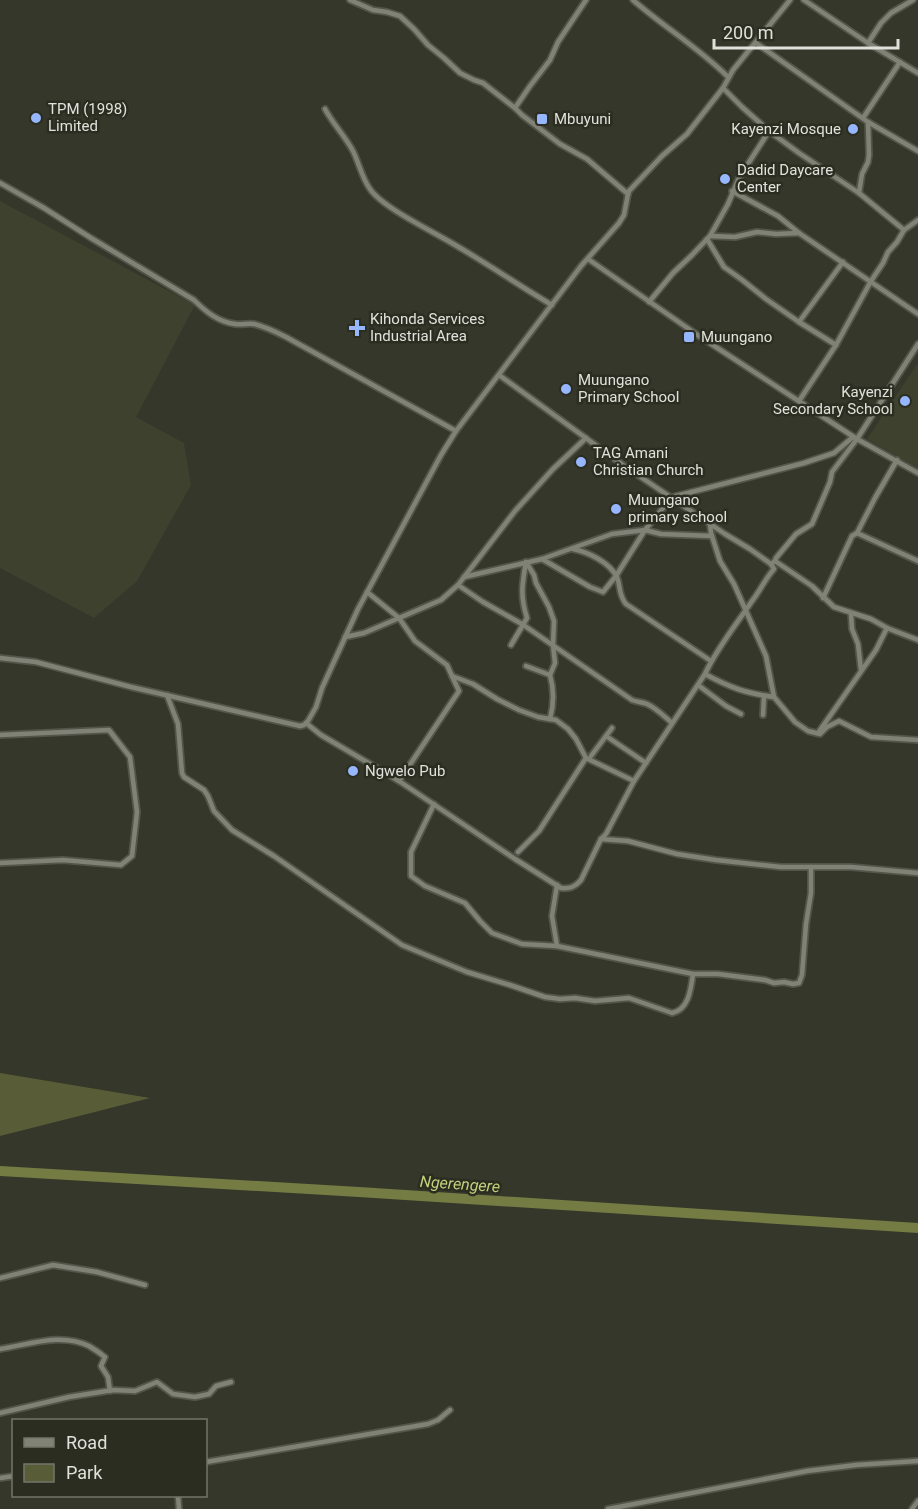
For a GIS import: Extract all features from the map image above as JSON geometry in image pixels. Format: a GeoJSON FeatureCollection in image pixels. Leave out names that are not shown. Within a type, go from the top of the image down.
{"type":"FeatureCollection","features":[{"type":"Feature","properties":{"kind":"street"},"geometry":{"type":"LineString","coordinates":[[350,0],[373,10],[400,16],[460,73],[483,83],[552,138],[586,159],[628,194]]}},
{"type":"Feature","properties":{"kind":"street"},"geometry":{"type":"LineString","coordinates":[[515,108],[550,60],[558,42],[586,0]]}},
{"type":"Feature","properties":{"kind":"street"},"geometry":{"type":"LineString","coordinates":[[633,0],[701,52],[728,77]]}},
{"type":"Feature","properties":{"kind":"street"},"geometry":{"type":"LineString","coordinates":[[0,658],[36,662],[278,722],[300,726],[306,723],[316,707],[322,688],[367,592],[456,431],[588,259],[623,218],[628,194],[662,156],[687,134],[723,88],[728,77],[790,0]]}},
{"type":"Feature","properties":{"kind":"street"},"geometry":{"type":"LineString","coordinates":[[804,0],[918,73]]}},
{"type":"Feature","properties":{"kind":"street"},"geometry":{"type":"LineString","coordinates":[[868,43],[881,23],[891,13],[913,0]]}},
{"type":"Feature","properties":{"kind":"street"},"geometry":{"type":"LineString","coordinates":[[756,43],[866,120],[918,151]]}},
{"type":"Feature","properties":{"kind":"street"},"geometry":{"type":"LineString","coordinates":[[859,193],[862,174],[869,155],[866,120],[900,62]]}},
{"type":"Feature","properties":{"kind":"street"},"geometry":{"type":"LineString","coordinates":[[723,88],[769,131],[859,193],[904,230]]}},
{"type":"Feature","properties":{"kind":"street"},"geometry":{"type":"LineString","coordinates":[[325,109],[345,136],[369,189],[377,197],[388,206],[552,305]]}},
{"type":"Feature","properties":{"kind":"street"},"geometry":{"type":"LineString","coordinates":[[649,302],[708,237],[728,204],[739,178],[769,131]]}},
{"type":"Feature","properties":{"kind":"street"},"geometry":{"type":"LineString","coordinates":[[0,183],[194,300],[220,320],[237,324],[250,323],[286,337],[456,431]]}},
{"type":"Feature","properties":{"kind":"street"},"geometry":{"type":"LineString","coordinates":[[732,191],[783,219],[799,233],[918,314]]}},
{"type":"Feature","properties":{"kind":"street"},"geometry":{"type":"LineString","coordinates":[[799,401],[836,345],[888,252],[904,230],[918,220]]}},
{"type":"Feature","properties":{"kind":"street"},"geometry":{"type":"LineString","coordinates":[[708,237],[735,237],[757,232],[799,233]]}},
{"type":"Feature","properties":{"kind":"street"},"geometry":{"type":"LineString","coordinates":[[708,237],[724,267],[799,322],[836,345]]}},
{"type":"Feature","properties":{"kind":"street"},"geometry":{"type":"LineString","coordinates":[[588,259],[855,438],[918,473]]}},
{"type":"Feature","properties":{"kind":"street"},"geometry":{"type":"LineString","coordinates":[[799,322],[843,262]]}},
{"type":"Feature","properties":{"kind":"street"},"geometry":{"type":"LineString","coordinates":[[306,723],[321,735],[399,781],[561,888],[569,889],[577,885],[634,781],[698,685],[711,661],[774,569],[773,562],[796,534],[812,524],[832,472],[918,344]]}},
{"type":"Feature","properties":{"kind":"street"},"geometry":{"type":"LineString","coordinates":[[499,375],[710,524],[813,587],[834,607],[871,619],[886,628],[918,640]]}},
{"type":"Feature","properties":{"kind":"street"},"geometry":{"type":"LineString","coordinates":[[345,637],[364,633],[441,600],[458,585],[515,511],[552,469],[586,438]]}},
{"type":"Feature","properties":{"kind":"street"},"geometry":{"type":"LineString","coordinates":[[542,559],[590,588],[603,592],[645,530],[672,497],[804,464],[834,453],[855,438]]}},
{"type":"Feature","properties":{"kind":"street"},"geometry":{"type":"LineString","coordinates":[[823,598],[852,536],[857,532],[897,460]]}},
{"type":"Feature","properties":{"kind":"street"},"geometry":{"type":"LineString","coordinates":[[710,524],[720,561],[758,634],[766,656],[774,697],[795,722],[808,731],[820,734],[827,727],[839,721],[871,737],[918,740]]}},
{"type":"Feature","properties":{"kind":"street"},"geometry":{"type":"LineString","coordinates":[[464,577],[542,559],[612,534],[645,530],[662,534],[712,536]]}},
{"type":"Feature","properties":{"kind":"street"},"geometry":{"type":"LineString","coordinates":[[857,532],[918,561]]}},
{"type":"Feature","properties":{"kind":"street"},"geometry":{"type":"LineString","coordinates":[[573,549],[584,551],[605,564],[616,576],[621,598],[626,604],[711,661]]}},
{"type":"Feature","properties":{"kind":"street"},"geometry":{"type":"LineString","coordinates":[[511,645],[527,618],[522,604],[526,562]]}},
{"type":"Feature","properties":{"kind":"street"},"geometry":{"type":"LineString","coordinates":[[526,562],[554,621],[555,663],[550,675],[553,686],[550,718]]}},
{"type":"Feature","properties":{"kind":"street"},"geometry":{"type":"LineString","coordinates":[[458,585],[553,645],[632,700],[654,707],[672,723]]}},
{"type":"Feature","properties":{"kind":"street"},"geometry":{"type":"LineString","coordinates":[[367,592],[399,618],[415,641],[447,665],[459,691],[399,781]]}},
{"type":"Feature","properties":{"kind":"street"},"geometry":{"type":"LineString","coordinates":[[851,614],[861,670]]}},
{"type":"Feature","properties":{"kind":"street"},"geometry":{"type":"LineString","coordinates":[[818,733],[876,650],[886,628]]}},
{"type":"Feature","properties":{"kind":"street"},"geometry":{"type":"LineString","coordinates":[[526,666],[550,675]]}},
{"type":"Feature","properties":{"kind":"street"},"geometry":{"type":"LineString","coordinates":[[705,674],[732,688],[774,697]]}},
{"type":"Feature","properties":{"kind":"street"},"geometry":{"type":"LineString","coordinates":[[452,676],[473,684],[519,710],[538,717],[556,720],[568,729],[589,757],[634,781]]}},
{"type":"Feature","properties":{"kind":"street"},"geometry":{"type":"LineString","coordinates":[[698,685],[741,714]]}},
{"type":"Feature","properties":{"kind":"street"},"geometry":{"type":"LineString","coordinates":[[167,695],[178,724],[182,773],[184,777],[204,790],[214,811],[221,819],[232,830],[274,855],[402,945],[467,972],[545,997],[595,1001],[629,998],[672,1013],[679,1011],[689,996],[693,974]]}},
{"type":"Feature","properties":{"kind":"street"},"geometry":{"type":"LineString","coordinates":[[763,715],[764,696]]}},
{"type":"Feature","properties":{"kind":"street"},"geometry":{"type":"LineString","coordinates":[[518,852],[539,831],[589,757],[612,728]]}},
{"type":"Feature","properties":{"kind":"street"},"geometry":{"type":"LineString","coordinates":[[0,735],[109,730],[130,757],[137,812],[132,856],[121,865],[63,860],[0,863]]}},
{"type":"Feature","properties":{"kind":"street"},"geometry":{"type":"LineString","coordinates":[[606,736],[646,763]]}},
{"type":"Feature","properties":{"kind":"street"},"geometry":{"type":"LineString","coordinates":[[434,804],[411,852],[411,876],[425,886],[465,903],[492,933],[522,944],[556,946],[693,974],[718,974],[774,983],[798,983],[802,975],[811,893],[811,867]]}},
{"type":"Feature","properties":{"kind":"street"},"geometry":{"type":"LineString","coordinates":[[601,839],[627,841],[677,854],[781,867],[851,867],[918,873]]}},
{"type":"Feature","properties":{"kind":"street"},"geometry":{"type":"LineString","coordinates":[[556,946],[552,916],[557,885]]}},
{"type":"Feature","properties":{"kind":"street"},"geometry":{"type":"LineString","coordinates":[[0,1278],[53,1265],[97,1272],[145,1285]]}},
{"type":"Feature","properties":{"kind":"street"},"geometry":{"type":"LineString","coordinates":[[0,1349],[46,1341],[69,1340],[88,1346],[105,1356],[101,1366],[108,1377],[110,1391]]}},
{"type":"Feature","properties":{"kind":"street"},"geometry":{"type":"LineString","coordinates":[[0,1413],[69,1397],[110,1391],[135,1391],[157,1382],[173,1394],[195,1397],[208,1394],[216,1386],[231,1382]]}},
{"type":"Feature","properties":{"kind":"street"},"geometry":{"type":"LineString","coordinates":[[207,1462],[428,1424],[438,1420],[450,1410]]}},
{"type":"Feature","properties":{"kind":"street"},"geometry":{"type":"LineString","coordinates":[[608,1509],[807,1471],[918,1461]]}},
{"type":"Feature","properties":{"kind":"street"},"geometry":{"type":"LineString","coordinates":[[912,1509],[918,1501]]}},
{"type":"Feature","properties":{"kind":"shaded area"},"geometry":{"type":"Polygon","coordinates":[[[0,201],[195,305],[136,417],[184,443],[191,485],[137,581],[94,618],[0,568],[0,201]]]}},
{"type":"Feature","properties":{"kind":"shaded area","name":"Kayenzi Secondary School"},"geometry":{"type":"Polygon","coordinates":[[[918,363],[918,469],[867,439],[918,363]]]}},
{"type":"Feature","properties":{"kind":"green space"},"geometry":{"type":"Polygon","coordinates":[[[0,1073],[150,1098],[0,1136],[0,1073]]]}},
{"type":"Feature","properties":{"kind":"waterway","name":"Ngerengere"},"geometry":{"type":"LineString","coordinates":[[0,1171],[918,1228]]}},
{"type":"Feature","properties":{"kind":"place","name":"TPM (1998) Limited"},"geometry":{"type":"Point","coordinates":[36,118]}},
{"type":"Feature","properties":{"kind":"place","name":"Mbuyuni"},"geometry":{"type":"Point","coordinates":[542,119]}},
{"type":"Feature","properties":{"kind":"place","name":"Kayenzi Mosque"},"geometry":{"type":"Point","coordinates":[853,129]}},
{"type":"Feature","properties":{"kind":"place","name":"Dadid Daycare Center"},"geometry":{"type":"Point","coordinates":[725,179]}},
{"type":"Feature","properties":{"kind":"place","name":"Kihonda Services Industrial Area"},"geometry":{"type":"Point","coordinates":[357,328]}},
{"type":"Feature","properties":{"kind":"place","name":"Muungano"},"geometry":{"type":"Point","coordinates":[689,337]}},
{"type":"Feature","properties":{"kind":"place","name":"Muungano Primary School"},"geometry":{"type":"Point","coordinates":[566,389]}},
{"type":"Feature","properties":{"kind":"place","name":"Kayenzi Secondary School"},"geometry":{"type":"Point","coordinates":[905,401]}},
{"type":"Feature","properties":{"kind":"place","name":"TAG Amani Christian Church"},"geometry":{"type":"Point","coordinates":[581,462]}},
{"type":"Feature","properties":{"kind":"place","name":"Muungano primary school"},"geometry":{"type":"Point","coordinates":[616,509]}},
{"type":"Feature","properties":{"kind":"place","name":"Ngwelo Pub"},"geometry":{"type":"Point","coordinates":[353,771]}}]}
